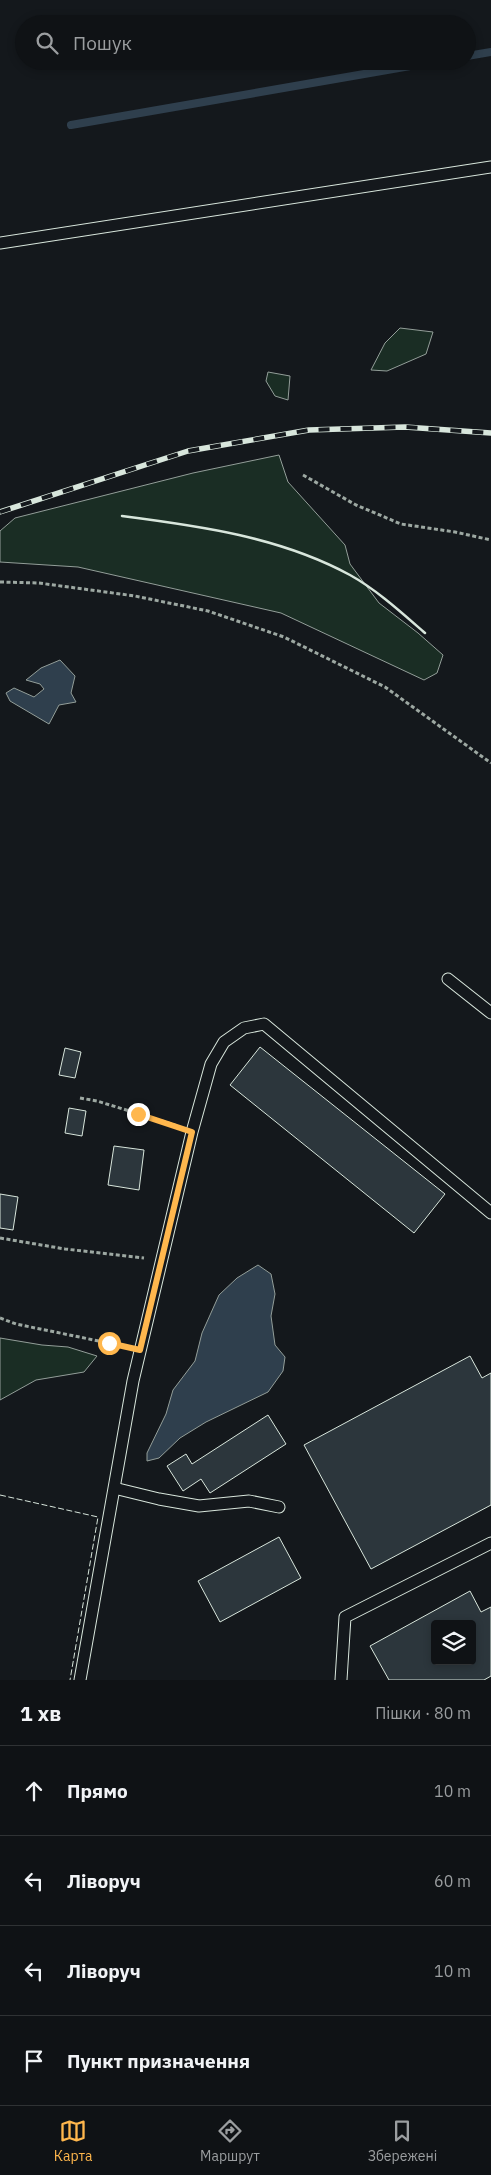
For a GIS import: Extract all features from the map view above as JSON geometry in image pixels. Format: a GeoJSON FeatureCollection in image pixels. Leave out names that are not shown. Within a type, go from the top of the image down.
{"type":"FeatureCollection","features":[{"type":"Feature","properties":{"kind":"lane"},"geometry":{"type":"LineString","coordinates":[[0,243],[491,167]]}},
{"type":"Feature","properties":{"kind":"lane"},"geometry":{"type":"LineString","coordinates":[[448,979],[491,1013]]}},
{"type":"Feature","properties":{"kind":"lane"},"geometry":{"type":"LineString","coordinates":[[80,1680],[140,1350],[192,1132],[211,1064],[224,1042],[244,1028],[264,1024],[491,1214]]}},
{"type":"Feature","properties":{"kind":"lane"},"geometry":{"type":"LineString","coordinates":[[114,1488],[198,1506],[248,1500],[279,1506]]}},
{"type":"Feature","properties":{"kind":"lane"},"geometry":{"type":"LineString","coordinates":[[342,1680],[345,1617],[491,1543]]}},
{"type":"Feature","properties":{"kind":"path"},"geometry":{"type":"LineString","coordinates":[[303,475],[356,505],[401,524],[455,532],[491,540]]}},
{"type":"Feature","properties":{"kind":"path"},"geometry":{"type":"LineString","coordinates":[[0,582],[40,583],[135,596],[208,611],[284,637],[385,687],[491,763]]}},
{"type":"Feature","properties":{"kind":"path"},"geometry":{"type":"LineString","coordinates":[[80,1098],[97,1100],[192,1132]]}},
{"type":"Feature","properties":{"kind":"path"},"geometry":{"type":"LineString","coordinates":[[0,1238],[65,1249],[162,1259]]}},
{"type":"Feature","properties":{"kind":"path"},"geometry":{"type":"LineString","coordinates":[[0,1318],[16,1324],[82,1336],[140,1350]]}},
{"type":"Feature","properties":{"kind":"green space"},"geometry":{"type":"Polygon","coordinates":[[[400,328],[433,332],[426,354],[387,371],[371,370],[385,343],[400,328]]]}},
{"type":"Feature","properties":{"kind":"green space"},"geometry":{"type":"Polygon","coordinates":[[[268,372],[290,376],[288,400],[275,396],[266,381],[268,372]]]}},
{"type":"Feature","properties":{"kind":"green space"},"geometry":{"type":"Polygon","coordinates":[[[279,455],[288,482],[345,545],[350,564],[379,603],[443,655],[437,673],[424,680],[281,613],[78,567],[0,562],[0,531],[15,518],[193,473],[279,455]]]}},
{"type":"Feature","properties":{"kind":"green space"},"geometry":{"type":"Polygon","coordinates":[[[0,1338],[68,1347],[97,1356],[84,1372],[36,1380],[0,1400],[0,1338]]]}},
{"type":"Feature","properties":{"kind":"water"},"geometry":{"type":"Polygon","coordinates":[[[60,660],[75,676],[71,693],[76,702],[59,705],[49,724],[10,701],[6,693],[14,688],[34,697],[44,689],[40,684],[26,680],[41,668],[60,660]]]}},
{"type":"Feature","properties":{"kind":"water"},"geometry":{"type":"Polygon","coordinates":[[[258,1265],[271,1274],[275,1294],[271,1316],[275,1345],[285,1357],[283,1371],[268,1392],[206,1422],[180,1438],[159,1458],[147,1461],[147,1453],[166,1414],[173,1390],[195,1361],[202,1333],[219,1295],[237,1278],[258,1265]]]}},
{"type":"Feature","properties":{"kind":"building"},"geometry":{"type":"Polygon","coordinates":[[[260,1047],[445,1194],[414,1233],[230,1085],[260,1047]]]}},
{"type":"Feature","properties":{"kind":"building"},"geometry":{"type":"Polygon","coordinates":[[[65,1048],[81,1052],[75,1078],[59,1075],[65,1048]]]}},
{"type":"Feature","properties":{"kind":"building"},"geometry":{"type":"Polygon","coordinates":[[[69,1108],[86,1111],[82,1136],[65,1133],[69,1108]]]}},
{"type":"Feature","properties":{"kind":"building"},"geometry":{"type":"Polygon","coordinates":[[[114,1146],[144,1150],[139,1190],[108,1185],[114,1146]]]}},
{"type":"Feature","properties":{"kind":"building"},"geometry":{"type":"Polygon","coordinates":[[[0,1194],[18,1197],[13,1230],[0,1228],[0,1194]]]}},
{"type":"Feature","properties":{"kind":"building"},"geometry":{"type":"Polygon","coordinates":[[[470,1356],[482,1378],[491,1373],[491,1505],[371,1569],[304,1445],[470,1356]]]}},
{"type":"Feature","properties":{"kind":"building"},"geometry":{"type":"Polygon","coordinates":[[[268,1415],[286,1444],[210,1493],[201,1479],[183,1491],[167,1466],[186,1454],[192,1464],[268,1415]]]}},
{"type":"Feature","properties":{"kind":"building"},"geometry":{"type":"Polygon","coordinates":[[[279,1537],[301,1578],[220,1622],[198,1581],[279,1537]]]}},
{"type":"Feature","properties":{"kind":"building"},"geometry":{"type":"Polygon","coordinates":[[[470,1591],[481,1612],[491,1607],[491,1676],[484,1680],[389,1680],[370,1646],[470,1591]]]}},
{"type":"Feature","properties":{"kind":"waterway"},"geometry":{"type":"LineString","coordinates":[[476,54],[491,52]]}},
{"type":"Feature","properties":{"kind":"waterway"},"geometry":{"type":"LineString","coordinates":[[71,125],[387,70]]}},
{"type":"Feature","properties":{"kind":"railway"},"geometry":{"type":"LineString","coordinates":[[0,512],[188,451],[309,430],[405,427],[491,433]]}},
{"type":"Feature","properties":{"kind":"fence"},"geometry":{"type":"LineString","coordinates":[[0,1495],[98,1517],[70,1680]]}},
{"type":"Feature","properties":{"kind":"wall"},"geometry":{"type":"LineString","coordinates":[[122,516],[210,529],[268,542],[296,551],[360,581],[389,602],[425,633]]}},
{"type":"Feature","properties":{"kind":"route"},"geometry":{"type":"LineString","coordinates":[[109,1343],[140,1350],[192,1132],[138,1114]]}}]}
